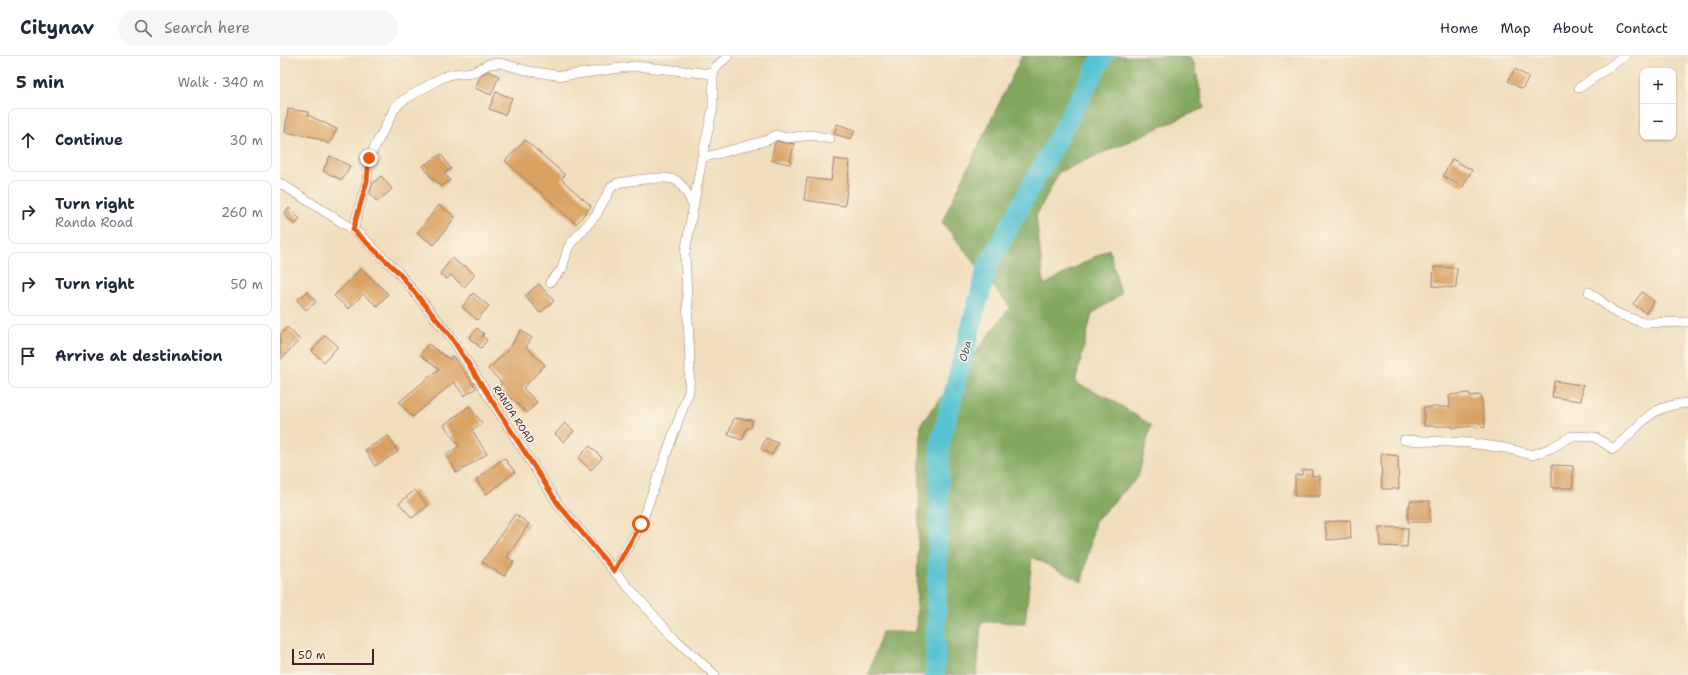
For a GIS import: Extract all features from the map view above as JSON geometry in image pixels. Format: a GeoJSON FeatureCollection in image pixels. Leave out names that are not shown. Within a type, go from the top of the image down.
{"type":"FeatureCollection","features":[{"type":"Feature","properties":{"kind":"street"},"geometry":{"type":"LineString","coordinates":[[614,571],[641,524],[689,391],[690,362],[685,263],[693,205],[714,108],[713,74],[717,66],[728,56]]}},
{"type":"Feature","properties":{"kind":"street"},"geometry":{"type":"LineString","coordinates":[[1579,88],[1625,56]]}},
{"type":"Feature","properties":{"kind":"street"},"geometry":{"type":"LineString","coordinates":[[353,230],[367,181],[369,158],[395,108],[402,101],[441,78],[452,74],[474,72],[490,64],[500,64],[529,72],[562,76],[635,66],[713,74]]}},
{"type":"Feature","properties":{"kind":"street"},"geometry":{"type":"LineString","coordinates":[[702,158],[768,140],[776,135],[787,138],[812,135],[830,139]]}},
{"type":"Feature","properties":{"kind":"street"},"geometry":{"type":"LineString","coordinates":[[550,282],[562,269],[568,248],[596,215],[612,186],[618,183],[667,178],[677,181],[686,191],[693,205]]}},
{"type":"Feature","properties":{"kind":"street","name":"RANDA ROAD"},"geometry":{"type":"LineString","coordinates":[[280,182],[353,230],[398,272],[442,325],[558,504],[614,571],[673,637],[715,675]]}},
{"type":"Feature","properties":{"kind":"street"},"geometry":{"type":"LineString","coordinates":[[1589,292],[1616,313],[1644,324],[1688,322]]}},
{"type":"Feature","properties":{"kind":"street"},"geometry":{"type":"LineString","coordinates":[[1404,440],[1469,443],[1504,448],[1533,455],[1551,448],[1572,436],[1595,437],[1613,449],[1621,443],[1643,420],[1660,409],[1675,404],[1688,403]]}},
{"type":"Feature","properties":{"kind":"street"},"geometry":{"type":"LineString","coordinates":[[700,675],[706,667]]}},
{"type":"Feature","properties":{"kind":"green space"},"geometry":{"type":"Polygon","coordinates":[[[1022,56],[1188,56],[1194,63],[1204,108],[1059,172],[1036,216],[1044,285],[1109,249],[1121,294],[1092,314],[1075,383],[1107,397],[1151,425],[1138,477],[1095,521],[1082,582],[1032,557],[1025,623],[981,622],[977,675],[868,675],[882,632],[916,632],[921,424],[1010,307],[942,222],[1022,56]]]}},
{"type":"Feature","properties":{"kind":"building"},"geometry":{"type":"Polygon","coordinates":[[[1515,69],[1529,77],[1522,89],[1508,81],[1515,69]]]}},
{"type":"Feature","properties":{"kind":"building"},"geometry":{"type":"Polygon","coordinates":[[[488,71],[499,76],[491,95],[475,88],[481,75],[488,71]]]}},
{"type":"Feature","properties":{"kind":"building"},"geometry":{"type":"Polygon","coordinates":[[[496,92],[512,98],[505,115],[489,109],[496,92]]]}},
{"type":"Feature","properties":{"kind":"building"},"geometry":{"type":"Polygon","coordinates":[[[288,109],[308,112],[308,115],[337,129],[329,144],[314,137],[285,132],[288,109]]]}},
{"type":"Feature","properties":{"kind":"building"},"geometry":{"type":"Polygon","coordinates":[[[837,124],[855,130],[851,139],[834,134],[837,124]]]}},
{"type":"Feature","properties":{"kind":"building"},"geometry":{"type":"Polygon","coordinates":[[[525,140],[565,175],[561,179],[591,206],[576,224],[505,161],[525,140]]]}},
{"type":"Feature","properties":{"kind":"building"},"geometry":{"type":"Polygon","coordinates":[[[777,141],[786,144],[794,143],[790,164],[771,160],[775,143],[777,141]]]}},
{"type":"Feature","properties":{"kind":"building"},"geometry":{"type":"Polygon","coordinates":[[[441,154],[451,169],[444,173],[450,180],[441,187],[435,180],[434,181],[423,166],[441,154]]]}},
{"type":"Feature","properties":{"kind":"building"},"geometry":{"type":"Polygon","coordinates":[[[330,156],[350,166],[342,180],[323,171],[330,156]]]}},
{"type":"Feature","properties":{"kind":"building"},"geometry":{"type":"Polygon","coordinates":[[[834,159],[850,161],[845,206],[804,200],[807,178],[831,181],[834,159]]]}},
{"type":"Feature","properties":{"kind":"building"},"geometry":{"type":"Polygon","coordinates":[[[1452,159],[1472,170],[1463,187],[1443,176],[1452,159]]]}},
{"type":"Feature","properties":{"kind":"building"},"geometry":{"type":"Polygon","coordinates":[[[381,176],[392,189],[377,202],[370,193],[373,183],[381,176]]]}},
{"type":"Feature","properties":{"kind":"building"},"geometry":{"type":"Polygon","coordinates":[[[439,205],[455,217],[434,245],[417,233],[439,205]]]}},
{"type":"Feature","properties":{"kind":"building"},"geometry":{"type":"Polygon","coordinates":[[[289,208],[300,219],[295,225],[284,214],[289,208]]]}},
{"type":"Feature","properties":{"kind":"building"},"geometry":{"type":"Polygon","coordinates":[[[452,258],[463,267],[464,265],[475,275],[464,287],[451,275],[447,279],[440,274],[452,258]]]}},
{"type":"Feature","properties":{"kind":"building"},"geometry":{"type":"Polygon","coordinates":[[[1434,267],[1457,268],[1456,288],[1433,286],[1434,267]]]}},
{"type":"Feature","properties":{"kind":"building"},"geometry":{"type":"Polygon","coordinates":[[[361,268],[388,294],[377,306],[363,294],[349,309],[334,296],[361,268]]]}},
{"type":"Feature","properties":{"kind":"building"},"geometry":{"type":"Polygon","coordinates":[[[539,284],[554,301],[540,313],[525,296],[539,284]]]}},
{"type":"Feature","properties":{"kind":"building"},"geometry":{"type":"Polygon","coordinates":[[[307,292],[316,302],[306,310],[297,300],[307,292]]]}},
{"type":"Feature","properties":{"kind":"building"},"geometry":{"type":"Polygon","coordinates":[[[1642,292],[1654,301],[1646,313],[1633,304],[1642,292]]]}},
{"type":"Feature","properties":{"kind":"building"},"geometry":{"type":"Polygon","coordinates":[[[473,293],[489,306],[477,320],[462,307],[473,293]]]}},
{"type":"Feature","properties":{"kind":"building"},"geometry":{"type":"Polygon","coordinates":[[[287,327],[300,340],[280,360],[280,335],[287,327]]]}},
{"type":"Feature","properties":{"kind":"building"},"geometry":{"type":"Polygon","coordinates":[[[477,328],[484,334],[482,336],[487,340],[481,348],[469,338],[477,328]]]}},
{"type":"Feature","properties":{"kind":"building"},"geometry":{"type":"Polygon","coordinates":[[[521,330],[532,338],[526,347],[545,365],[523,388],[537,402],[527,413],[499,387],[502,383],[488,369],[509,349],[521,330]]]}},
{"type":"Feature","properties":{"kind":"building"},"geometry":{"type":"Polygon","coordinates":[[[325,335],[338,346],[324,362],[312,351],[325,335]]]}},
{"type":"Feature","properties":{"kind":"building"},"geometry":{"type":"Polygon","coordinates":[[[428,344],[449,359],[453,356],[476,388],[464,396],[454,382],[412,417],[399,402],[439,369],[420,355],[428,344]]]}},
{"type":"Feature","properties":{"kind":"building"},"geometry":{"type":"Polygon","coordinates":[[[1554,381],[1583,385],[1581,401],[1552,397],[1554,381]]]}},
{"type":"Feature","properties":{"kind":"building"},"geometry":{"type":"Polygon","coordinates":[[[1469,393],[1470,396],[1481,395],[1485,427],[1476,428],[1475,426],[1452,428],[1452,426],[1424,426],[1424,407],[1450,407],[1449,395],[1469,393]]]}},
{"type":"Feature","properties":{"kind":"building"},"geometry":{"type":"Polygon","coordinates":[[[469,406],[482,423],[472,430],[487,454],[457,473],[446,455],[459,446],[444,425],[469,406]]]}},
{"type":"Feature","properties":{"kind":"building"},"geometry":{"type":"Polygon","coordinates":[[[734,418],[752,420],[751,428],[747,428],[742,440],[728,435],[734,418]]]}},
{"type":"Feature","properties":{"kind":"building"},"geometry":{"type":"Polygon","coordinates":[[[565,423],[574,431],[564,442],[555,434],[565,423]]]}},
{"type":"Feature","properties":{"kind":"building"},"geometry":{"type":"Polygon","coordinates":[[[388,436],[398,452],[375,466],[365,450],[388,436]]]}},
{"type":"Feature","properties":{"kind":"building"},"geometry":{"type":"Polygon","coordinates":[[[766,438],[778,443],[772,455],[761,449],[766,438]]]}},
{"type":"Feature","properties":{"kind":"building"},"geometry":{"type":"Polygon","coordinates":[[[590,446],[602,458],[591,470],[578,458],[590,446]]]}},
{"type":"Feature","properties":{"kind":"building"},"geometry":{"type":"Polygon","coordinates":[[[1381,454],[1398,456],[1399,489],[1382,489],[1381,454]]]}},
{"type":"Feature","properties":{"kind":"building"},"geometry":{"type":"Polygon","coordinates":[[[504,458],[515,472],[487,494],[476,480],[504,458]]]}},
{"type":"Feature","properties":{"kind":"building"},"geometry":{"type":"Polygon","coordinates":[[[1552,465],[1573,466],[1573,488],[1552,488],[1552,465]]]}},
{"type":"Feature","properties":{"kind":"building"},"geometry":{"type":"Polygon","coordinates":[[[1302,470],[1312,470],[1312,476],[1320,476],[1320,496],[1295,496],[1295,475],[1302,475],[1302,470]]]}},
{"type":"Feature","properties":{"kind":"building"},"geometry":{"type":"Polygon","coordinates":[[[415,490],[428,506],[412,518],[399,503],[415,490]]]}},
{"type":"Feature","properties":{"kind":"building"},"geometry":{"type":"Polygon","coordinates":[[[1410,501],[1430,501],[1430,522],[1408,522],[1408,506],[1410,507],[1410,501]]]}},
{"type":"Feature","properties":{"kind":"building"},"geometry":{"type":"Polygon","coordinates":[[[515,514],[529,524],[507,557],[514,562],[504,576],[482,562],[515,514]]]}},
{"type":"Feature","properties":{"kind":"building"},"geometry":{"type":"Polygon","coordinates":[[[1350,520],[1351,538],[1327,540],[1325,522],[1350,520]]]}},
{"type":"Feature","properties":{"kind":"building"},"geometry":{"type":"Polygon","coordinates":[[[1379,527],[1408,528],[1407,547],[1380,546],[1379,527]]]}},
{"type":"Feature","properties":{"kind":"waterway","name":"Oba"},"geometry":{"type":"LineString","coordinates":[[935,675],[940,444],[987,267],[1103,56]]}},
{"type":"Feature","properties":{"kind":"route"},"geometry":{"type":"LineString","coordinates":[[369,158],[367,181],[353,230],[380,253],[398,272],[451,337],[558,504],[614,571],[637,534],[641,524]]}}]}
